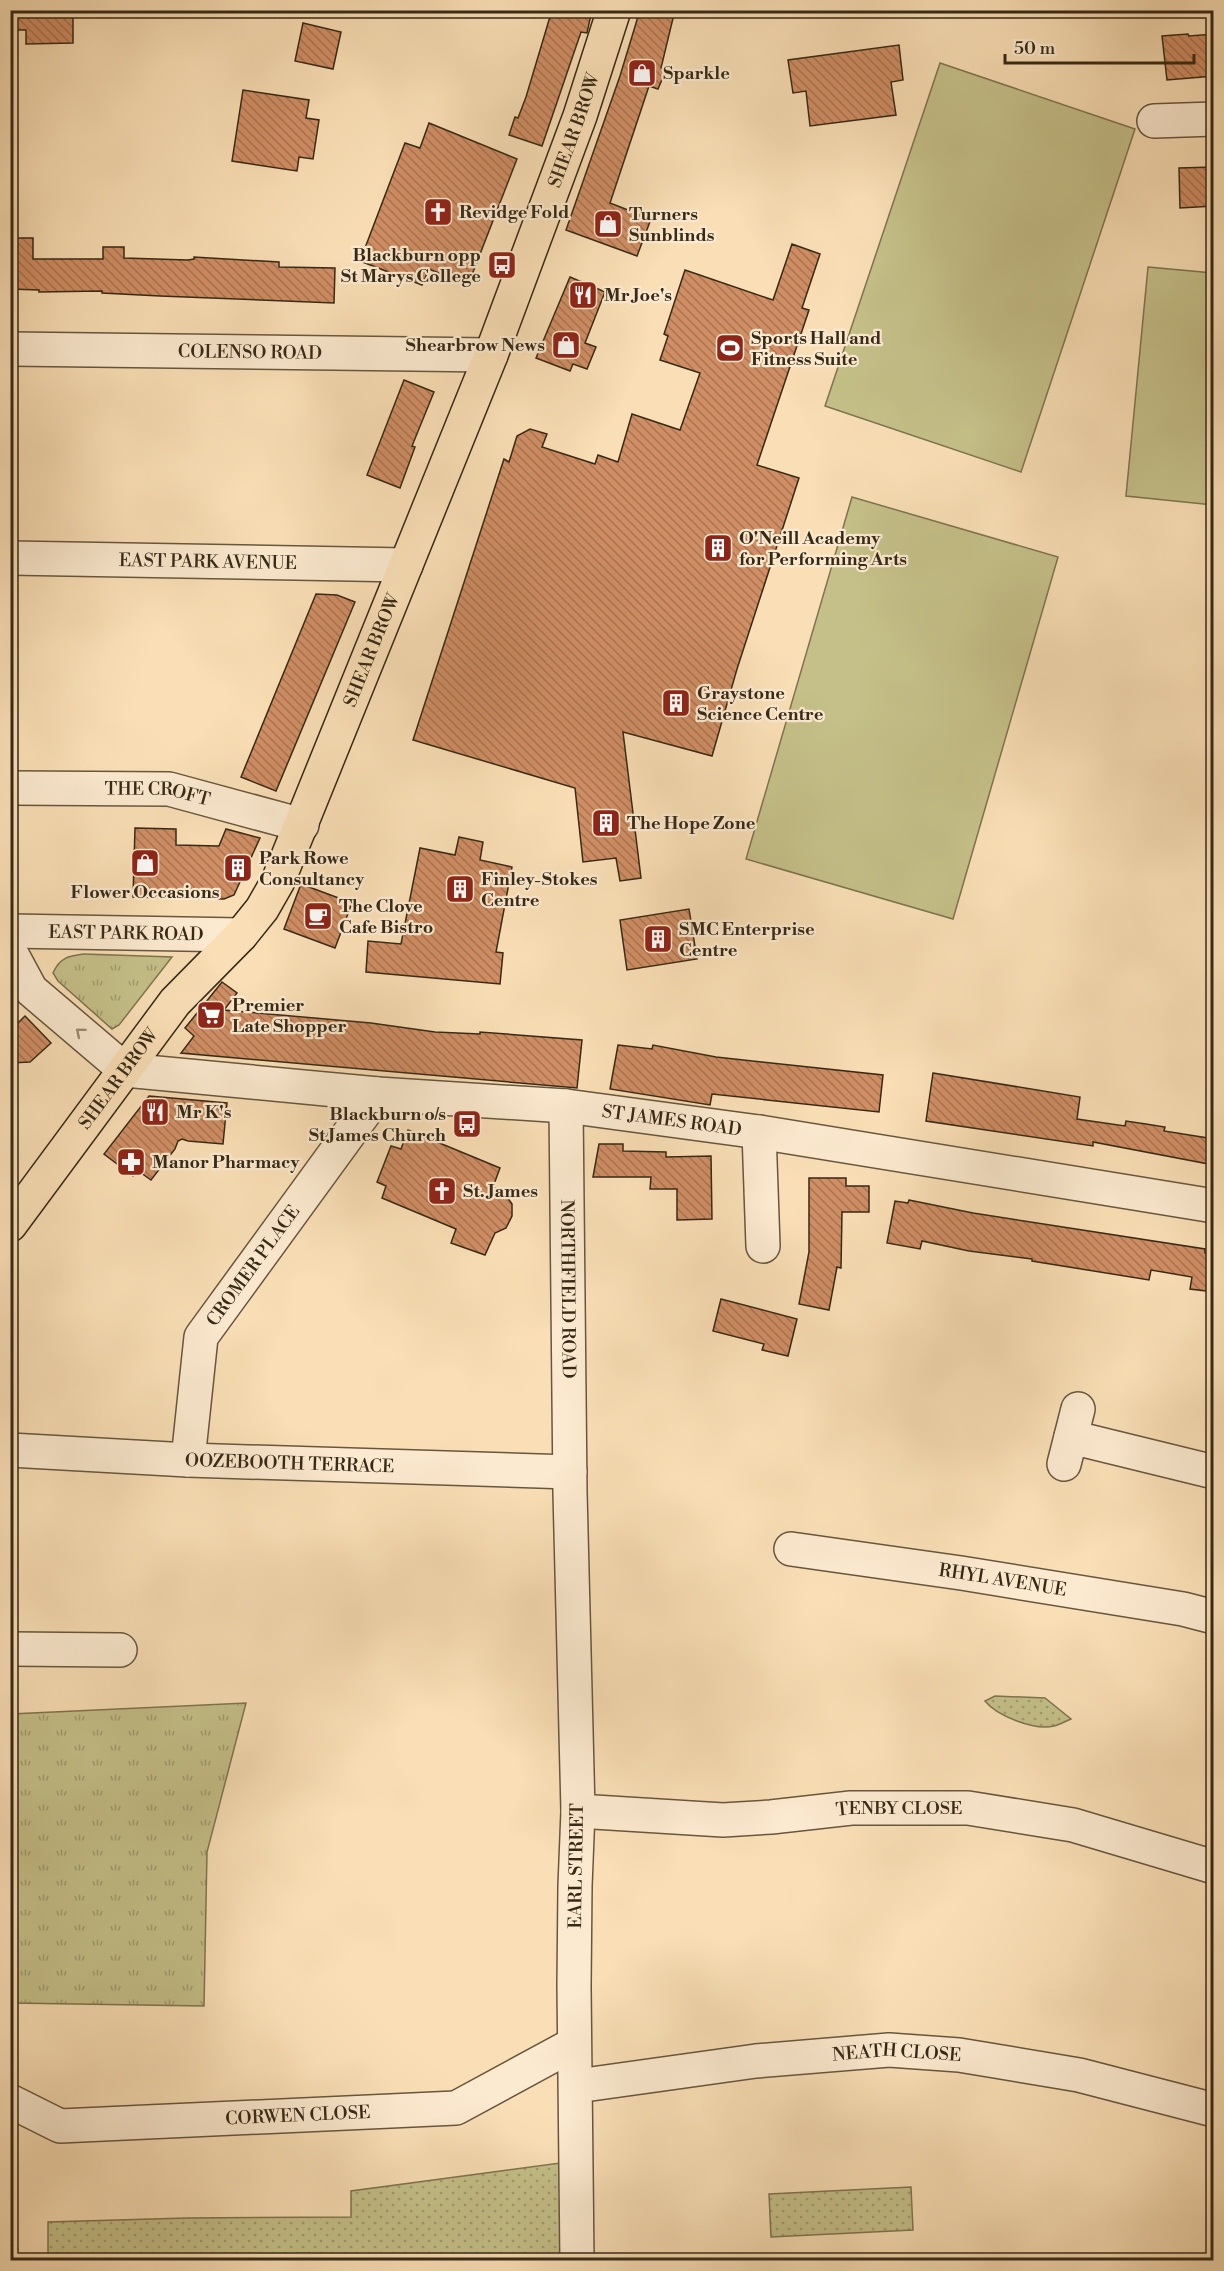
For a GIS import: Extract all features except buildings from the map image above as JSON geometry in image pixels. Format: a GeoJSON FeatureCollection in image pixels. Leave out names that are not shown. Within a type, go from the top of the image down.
{"type":"FeatureCollection","features":[{"type":"Feature","properties":{"kind":"main road","name":"SHEAR BROW"},"geometry":{"type":"LineString","coordinates":[[10,1226],[176,1002],[242,935],[262,909],[278,881],[491,355],[580,116],[614,10]]}},
{"type":"Feature","properties":{"kind":"street"},"geometry":{"type":"LineString","coordinates":[[1154,121],[1214,119]]}},
{"type":"Feature","properties":{"kind":"street","name":"COLENSO ROAD"},"geometry":{"type":"LineString","coordinates":[[10,349],[491,355]]}},
{"type":"Feature","properties":{"kind":"street","name":"EAST PARK AVENUE"},"geometry":{"type":"LineString","coordinates":[[10,558],[406,565]]}},
{"type":"Feature","properties":{"kind":"street","name":"THE CROFT"},"geometry":{"type":"LineString","coordinates":[[10,788],[169,789],[302,825]]}},
{"type":"Feature","properties":{"kind":"street","name":"EAST PARK ROAD"},"geometry":{"type":"LineString","coordinates":[[10,931],[242,935]]}},
{"type":"Feature","properties":{"kind":"street"},"geometry":{"type":"LineString","coordinates":[[10,951],[31,990],[125,1070]]}},
{"type":"Feature","properties":{"kind":"street","name":"ST JAMES ROAD"},"geometry":{"type":"LineString","coordinates":[[125,1070],[378,1094],[566,1106],[759,1132],[1214,1206]]}},
{"type":"Feature","properties":{"kind":"street","name":"CROMER PLACE"},"geometry":{"type":"LineString","coordinates":[[188,1460],[201,1337],[378,1094]]}},
{"type":"Feature","properties":{"kind":"street","name":"NORTHFIELD ROAD"},"geometry":{"type":"LineString","coordinates":[[566,1106],[570,1472]]}},
{"type":"Feature","properties":{"kind":"street"},"geometry":{"type":"LineString","coordinates":[[759,1132],[763,1246]]}},
{"type":"Feature","properties":{"kind":"street"},"geometry":{"type":"LineString","coordinates":[[1071,1437],[1214,1472]]}},
{"type":"Feature","properties":{"kind":"street","name":"OOZEBOOTH TERRACE"},"geometry":{"type":"LineString","coordinates":[[10,1450],[188,1460],[570,1472]]}},
{"type":"Feature","properties":{"kind":"street","name":"EARL STREET"},"geometry":{"type":"LineString","coordinates":[[570,1472],[578,1811],[574,2044],[577,2086],[577,2260]]}},
{"type":"Feature","properties":{"kind":"street","name":"RHYL AVENUE"},"geometry":{"type":"LineString","coordinates":[[791,1549],[961,1573],[1183,1609],[1214,1617]]}},
{"type":"Feature","properties":{"kind":"street"},"geometry":{"type":"LineString","coordinates":[[10,1649],[120,1650]]}},
{"type":"Feature","properties":{"kind":"street","name":"TENBY CLOSE"},"geometry":{"type":"LineString","coordinates":[[578,1811],[723,1820],[851,1808],[968,1808],[1073,1825],[1214,1867]]}},
{"type":"Feature","properties":{"kind":"street","name":"CORWEN CLOSE"},"geometry":{"type":"LineString","coordinates":[[10,2101],[60,2126],[456,2108],[574,2044]]}},
{"type":"Feature","properties":{"kind":"street","name":"NEATH CLOSE"},"geometry":{"type":"LineString","coordinates":[[577,2086],[756,2061],[889,2050],[959,2055],[1079,2075],[1214,2110]]}},
{"type":"Feature","properties":{"kind":"green space"},"geometry":{"type":"Polygon","coordinates":[[[940,63],[1135,129],[1021,472],[825,406],[940,63]]]}},
{"type":"Feature","properties":{"kind":"green space"},"geometry":{"type":"Polygon","coordinates":[[[1148,267],[1213,273],[1213,505],[1126,496],[1148,267]]]}},
{"type":"Feature","properties":{"kind":"green space"},"geometry":{"type":"Polygon","coordinates":[[[852,497],[1058,557],[953,919],[746,859],[852,497]]]}},
{"type":"Feature","properties":{"kind":"green space"},"geometry":{"type":"Polygon","coordinates":[[[84,954],[172,957],[119,1025],[112,1029],[58,981],[53,973],[66,958],[84,954]]]}},
{"type":"Feature","properties":{"kind":"green space"},"geometry":{"type":"Polygon","coordinates":[[[995,1696],[1045,1698],[1071,1719],[1046,1727],[1017,1721],[998,1712],[985,1701],[995,1696]]]}},
{"type":"Feature","properties":{"kind":"green space"},"geometry":{"type":"Polygon","coordinates":[[[246,1703],[207,1852],[204,2006],[11,2003],[11,1714],[246,1703]]]}},
{"type":"Feature","properties":{"kind":"green space"},"geometry":{"type":"Polygon","coordinates":[[[560,2163],[566,2260],[48,2260],[48,2222],[351,2217],[351,2191],[560,2163]]]}},
{"type":"Feature","properties":{"kind":"green space"},"geometry":{"type":"Polygon","coordinates":[[[911,2187],[913,2230],[771,2237],[769,2194],[911,2187]]]}},
{"type":"Feature","properties":{"kind":"place","name":"Sparkle"},"geometry":{"type":"Point","coordinates":[642,73]}},
{"type":"Feature","properties":{"kind":"place","name":"Revidge Fold"},"geometry":{"type":"Point","coordinates":[438,212]}},
{"type":"Feature","properties":{"kind":"place","name":"Turners Sunblinds"},"geometry":{"type":"Point","coordinates":[608,224]}},
{"type":"Feature","properties":{"kind":"place","name":"Blackburn opp St Marys College"},"geometry":{"type":"Point","coordinates":[502,265]}},
{"type":"Feature","properties":{"kind":"place","name":"Mr Joe's"},"geometry":{"type":"Point","coordinates":[583,295]}},
{"type":"Feature","properties":{"kind":"place","name":"Shearbrow News"},"geometry":{"type":"Point","coordinates":[566,345]}},
{"type":"Feature","properties":{"kind":"place","name":"Sports Hall and Fitness Suite"},"geometry":{"type":"Point","coordinates":[730,348]}},
{"type":"Feature","properties":{"kind":"place","name":"O'Neill Academy for Performing Arts"},"geometry":{"type":"Point","coordinates":[718,548]}},
{"type":"Feature","properties":{"kind":"place","name":"Graystone Science Centre"},"geometry":{"type":"Point","coordinates":[676,703]}},
{"type":"Feature","properties":{"kind":"place","name":"The Hope Zone"},"geometry":{"type":"Point","coordinates":[606,823]}},
{"type":"Feature","properties":{"kind":"place","name":"Flower Occasions"},"geometry":{"type":"Point","coordinates":[145,863]}},
{"type":"Feature","properties":{"kind":"place","name":"Park Rowe Consultancy"},"geometry":{"type":"Point","coordinates":[238,868]}},
{"type":"Feature","properties":{"kind":"place","name":"Finley-Stokes Centre"},"geometry":{"type":"Point","coordinates":[460,889]}},
{"type":"Feature","properties":{"kind":"place","name":"The Clove Cafe Bistro"},"geometry":{"type":"Point","coordinates":[318,916]}},
{"type":"Feature","properties":{"kind":"place","name":"SMC Enterprise Centre"},"geometry":{"type":"Point","coordinates":[658,939]}},
{"type":"Feature","properties":{"kind":"place","name":"Premier Late Shopper"},"geometry":{"type":"Point","coordinates":[211,1015]}},
{"type":"Feature","properties":{"kind":"place","name":"Mr K's"},"geometry":{"type":"Point","coordinates":[155,1112]}},
{"type":"Feature","properties":{"kind":"place","name":"Blackburn o/s St James Church"},"geometry":{"type":"Point","coordinates":[467,1124]}},
{"type":"Feature","properties":{"kind":"place","name":"Manor Pharmacy"},"geometry":{"type":"Point","coordinates":[131,1162]}},
{"type":"Feature","properties":{"kind":"place","name":"St. James"},"geometry":{"type":"Point","coordinates":[442,1191]}}]}
